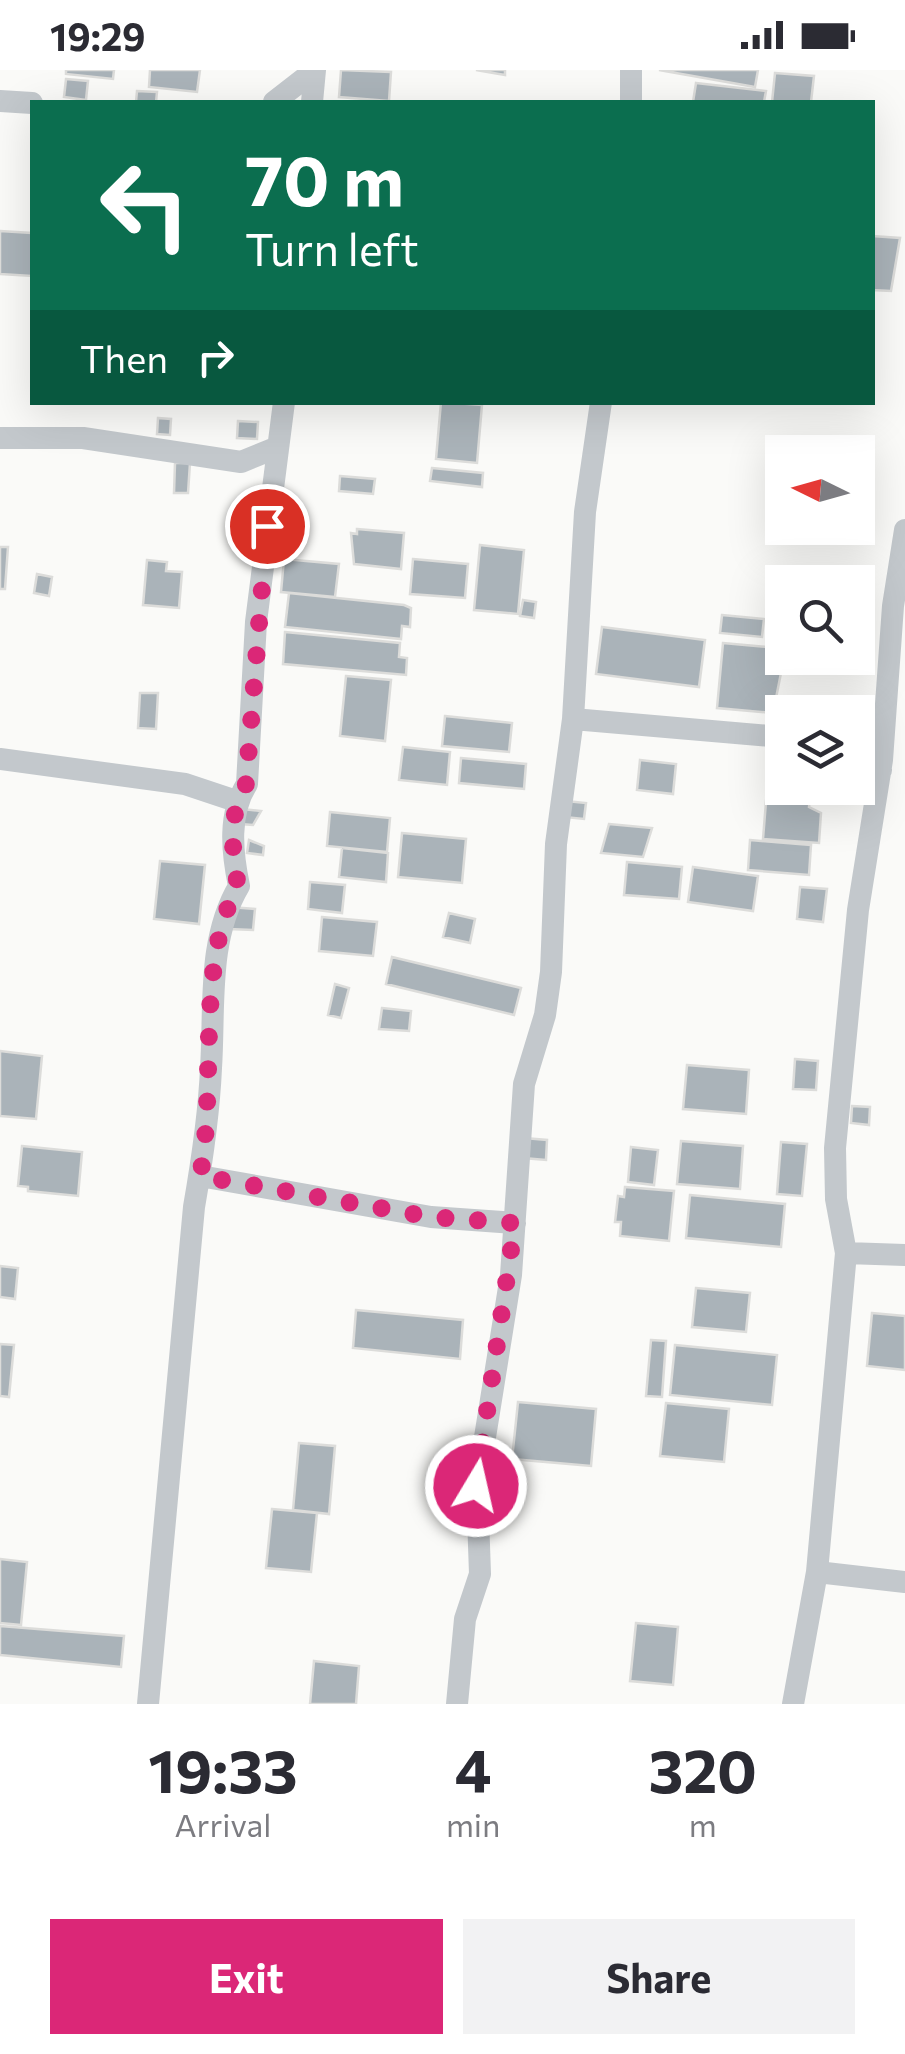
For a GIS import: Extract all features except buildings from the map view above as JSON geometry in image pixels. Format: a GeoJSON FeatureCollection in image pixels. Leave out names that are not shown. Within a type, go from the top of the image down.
{"type":"FeatureCollection","features":[{"type":"Feature","properties":{"kind":"street"},"geometry":{"type":"LineString","coordinates":[[277,100],[315,70],[312,100]]}},
{"type":"Feature","properties":{"kind":"street"},"geometry":{"type":"LineString","coordinates":[[631,70],[631,100]]}},
{"type":"Feature","properties":{"kind":"street"},"geometry":{"type":"LineString","coordinates":[[0,101],[30,103]]}},
{"type":"Feature","properties":{"kind":"street"},"geometry":{"type":"LineString","coordinates":[[148,1704],[212,1066],[215,965],[227,906],[238,886],[232,848],[236,801],[246,784],[256,622],[284,405]]}},
{"type":"Feature","properties":{"kind":"street"},"geometry":{"type":"LineString","coordinates":[[457,1704],[464,1619],[480,1574],[476,1486],[515,1223],[524,1084],[545,1015],[551,972],[556,844],[572,719],[585,512],[601,405]]}},
{"type":"Feature","properties":{"kind":"street"},"geometry":{"type":"LineString","coordinates":[[0,438],[84,438],[241,462],[278,447]]}},
{"type":"Feature","properties":{"kind":"street"},"geometry":{"type":"LineString","coordinates":[[241,462],[271,494]]}},
{"type":"Feature","properties":{"kind":"street"},"geometry":{"type":"LineString","coordinates":[[793,1704],[816,1572],[846,1252],[836,1199],[835,1148],[858,910],[881,770],[893,606],[905,530]]}},
{"type":"Feature","properties":{"kind":"street"},"geometry":{"type":"LineString","coordinates":[[572,719],[765,736]]}},
{"type":"Feature","properties":{"kind":"street"},"geometry":{"type":"LineString","coordinates":[[0,759],[185,784],[236,801]]}},
{"type":"Feature","properties":{"kind":"street"},"geometry":{"type":"LineString","coordinates":[[875,765],[881,770]]}},
{"type":"Feature","properties":{"kind":"street"},"geometry":{"type":"LineString","coordinates":[[200,1176],[431,1217],[515,1223]]}},
{"type":"Feature","properties":{"kind":"street"},"geometry":{"type":"LineString","coordinates":[[846,1252],[905,1255]]}},
{"type":"Feature","properties":{"kind":"street"},"geometry":{"type":"LineString","coordinates":[[816,1572],[905,1582]]}},
{"type":"Feature","properties":{"kind":"route"},"geometry":{"type":"LineString","coordinates":[[267,526],[256,622],[246,784],[236,801],[232,848],[238,886],[227,906],[215,965],[212,1066],[200,1176],[431,1217],[515,1223],[511,1275],[476,1486]]}}]}
